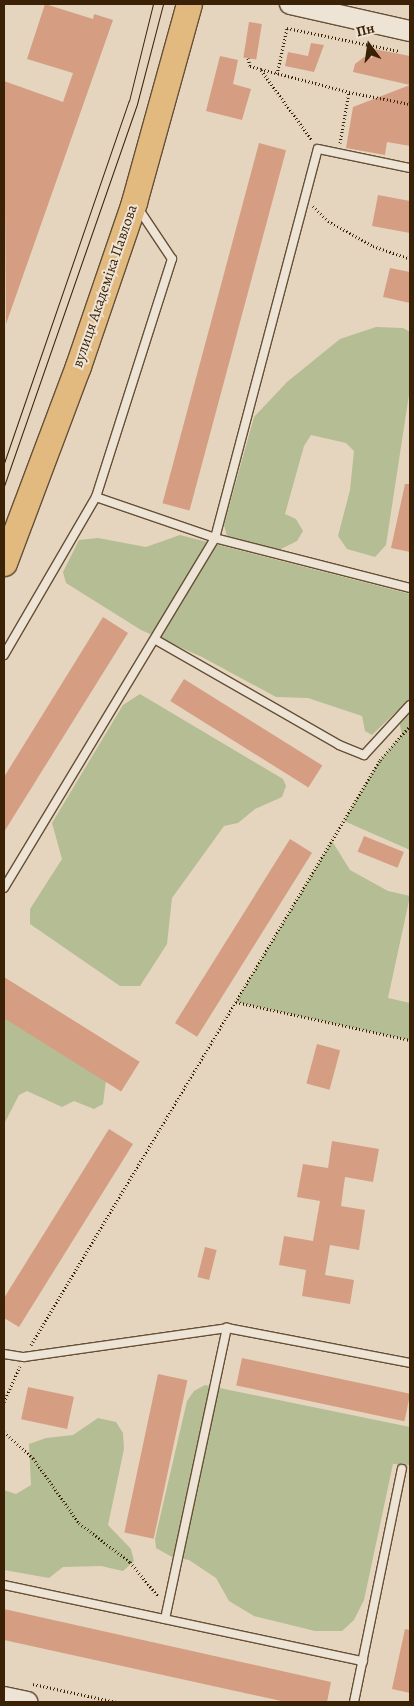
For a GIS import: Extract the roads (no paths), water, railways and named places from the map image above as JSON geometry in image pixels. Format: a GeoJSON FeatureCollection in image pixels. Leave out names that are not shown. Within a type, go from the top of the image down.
{"type":"FeatureCollection","features":[{"type":"Feature","properties":{"kind":"main road","name":"вулиця Академіка Павлова"},"geometry":{"type":"LineString","coordinates":[[4,563],[78,366],[134,202],[189,4]]}},
{"type":"Feature","properties":{"kind":"street"},"geometry":{"type":"LineString","coordinates":[[290,4],[410,32]]}},
{"type":"Feature","properties":{"kind":"street"},"geometry":{"type":"LineString","coordinates":[[4,1697],[27,1702]]}},
{"type":"Feature","properties":{"kind":"lane"},"geometry":{"type":"LineString","coordinates":[[4,888],[156,640],[215,538],[318,149],[410,168]]}},
{"type":"Feature","properties":{"kind":"lane"},"geometry":{"type":"LineString","coordinates":[[4,655],[96,497],[172,259],[134,202]]}},
{"type":"Feature","properties":{"kind":"lane"},"geometry":{"type":"LineString","coordinates":[[96,497],[215,538],[410,588]]}},
{"type":"Feature","properties":{"kind":"lane"},"geometry":{"type":"LineString","coordinates":[[156,640],[339,745],[364,755],[410,705]]}},
{"type":"Feature","properties":{"kind":"lane"},"geometry":{"type":"LineString","coordinates":[[165,1618],[227,1328]]}},
{"type":"Feature","properties":{"kind":"lane"},"geometry":{"type":"LineString","coordinates":[[4,1354],[24,1357],[227,1328],[410,1363]]}},
{"type":"Feature","properties":{"kind":"lane"},"geometry":{"type":"LineString","coordinates":[[354,1702],[402,1469]]}},
{"type":"Feature","properties":{"kind":"lane"},"geometry":{"type":"LineString","coordinates":[[4,1584],[363,1661]]}},
{"type":"Feature","properties":{"kind":"tram line"},"geometry":{"type":"LineString","coordinates":[[4,463],[129,101],[153,4]]}},
{"type":"Feature","properties":{"kind":"tram line"},"geometry":{"type":"LineString","coordinates":[[4,486],[137,104],[163,4]]}}]}
